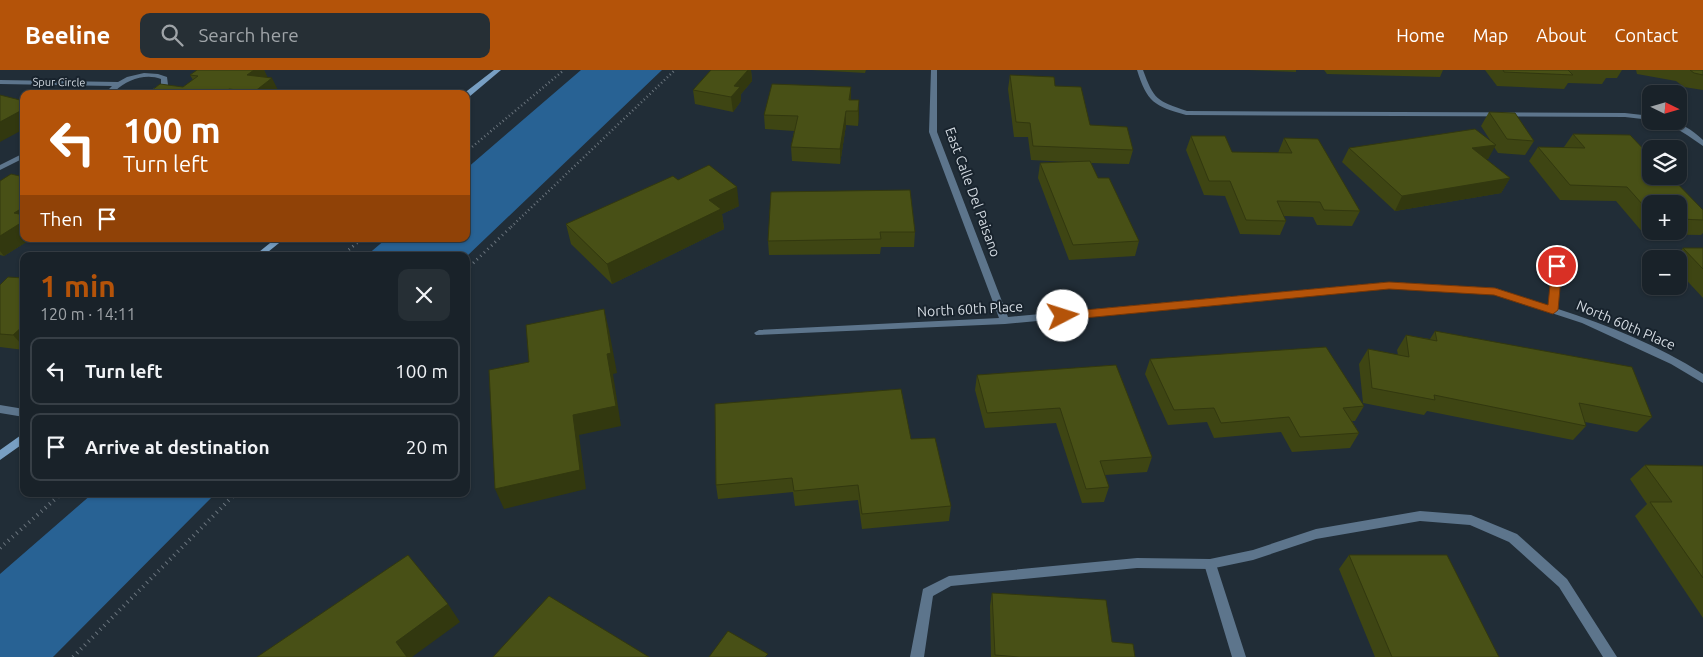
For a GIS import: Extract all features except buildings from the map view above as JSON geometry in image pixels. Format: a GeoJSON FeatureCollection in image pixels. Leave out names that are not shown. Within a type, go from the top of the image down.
{"type":"FeatureCollection","features":[{"type":"Feature","properties":{"kind":"main road"},"geometry":{"type":"LineString","coordinates":[[470,92],[498,70]]}},
{"type":"Feature","properties":{"kind":"main road"},"geometry":{"type":"LineString","coordinates":[[263,252],[276,242]]}},
{"type":"Feature","properties":{"kind":"main road"},"geometry":{"type":"LineString","coordinates":[[0,456],[20,440]]}},
{"type":"Feature","properties":{"kind":"street","name":"East Calle Del Paisano"},"geometry":{"type":"LineString","coordinates":[[934,70],[933,132],[1005,321]]}},
{"type":"Feature","properties":{"kind":"street"},"geometry":{"type":"LineString","coordinates":[[1140,70],[1148,94],[1159,104],[1186,113],[1615,115],[1642,117]]}},
{"type":"Feature","properties":{"kind":"street","name":"Spur Circle"},"geometry":{"type":"LineString","coordinates":[[0,82],[117,84],[129,78],[145,74],[158,75],[165,78],[164,85],[155,90]]}},
{"type":"Feature","properties":{"kind":"street"},"geometry":{"type":"LineString","coordinates":[[112,90],[117,84]]}},
{"type":"Feature","properties":{"kind":"street"},"geometry":{"type":"LineString","coordinates":[[1684,130],[1703,144]]}},
{"type":"Feature","properties":{"kind":"street"},"geometry":{"type":"LineString","coordinates":[[0,168],[20,157]]}},
{"type":"Feature","properties":{"kind":"street"},"geometry":{"type":"LineString","coordinates":[[1553,310],[1557,266]]}},
{"type":"Feature","properties":{"kind":"street","name":"North 60th Place"},"geometry":{"type":"LineString","coordinates":[[759,333],[1005,321],[1389,285],[1495,291],[1585,321],[1675,361],[1703,379]]}},
{"type":"Feature","properties":{"kind":"street"},"geometry":{"type":"LineString","coordinates":[[0,409],[20,412]]}},
{"type":"Feature","properties":{"kind":"street"},"geometry":{"type":"LineString","coordinates":[[916,657],[927,593],[949,581],[1136,563],[1210,564],[1253,555],[1316,534],[1420,516],[1471,520],[1513,538],[1563,583],[1610,657]]}},
{"type":"Feature","properties":{"kind":"street"},"geometry":{"type":"LineString","coordinates":[[1210,564],[1239,657]]}},
{"type":"Feature","properties":{"kind":"path"},"geometry":{"type":"LineString","coordinates":[[470,149],[564,70]]}},
{"type":"Feature","properties":{"kind":"path"},"geometry":{"type":"LineString","coordinates":[[470,266],[675,70]]}},
{"type":"Feature","properties":{"kind":"path"},"geometry":{"type":"LineString","coordinates":[[346,252],[358,242]]}},
{"type":"Feature","properties":{"kind":"path"},"geometry":{"type":"LineString","coordinates":[[0,548],[58,497]]}},
{"type":"Feature","properties":{"kind":"path"},"geometry":{"type":"LineString","coordinates":[[73,657],[232,497]]}},
{"type":"Feature","properties":{"kind":"water"},"geometry":{"type":"Polygon","coordinates":[[[581,70],[662,70],[470,253],[371,252],[382,242],[470,242],[470,166],[581,70]]]}},
{"type":"Feature","properties":{"kind":"water"},"geometry":{"type":"Polygon","coordinates":[[[89,497],[212,497],[53,657],[0,657],[0,574],[89,497]]]}},
{"type":"Feature","properties":{"kind":"route"},"geometry":{"type":"LineString","coordinates":[[1063,316],[1389,285],[1495,291],[1553,310],[1557,266]]}}]}
